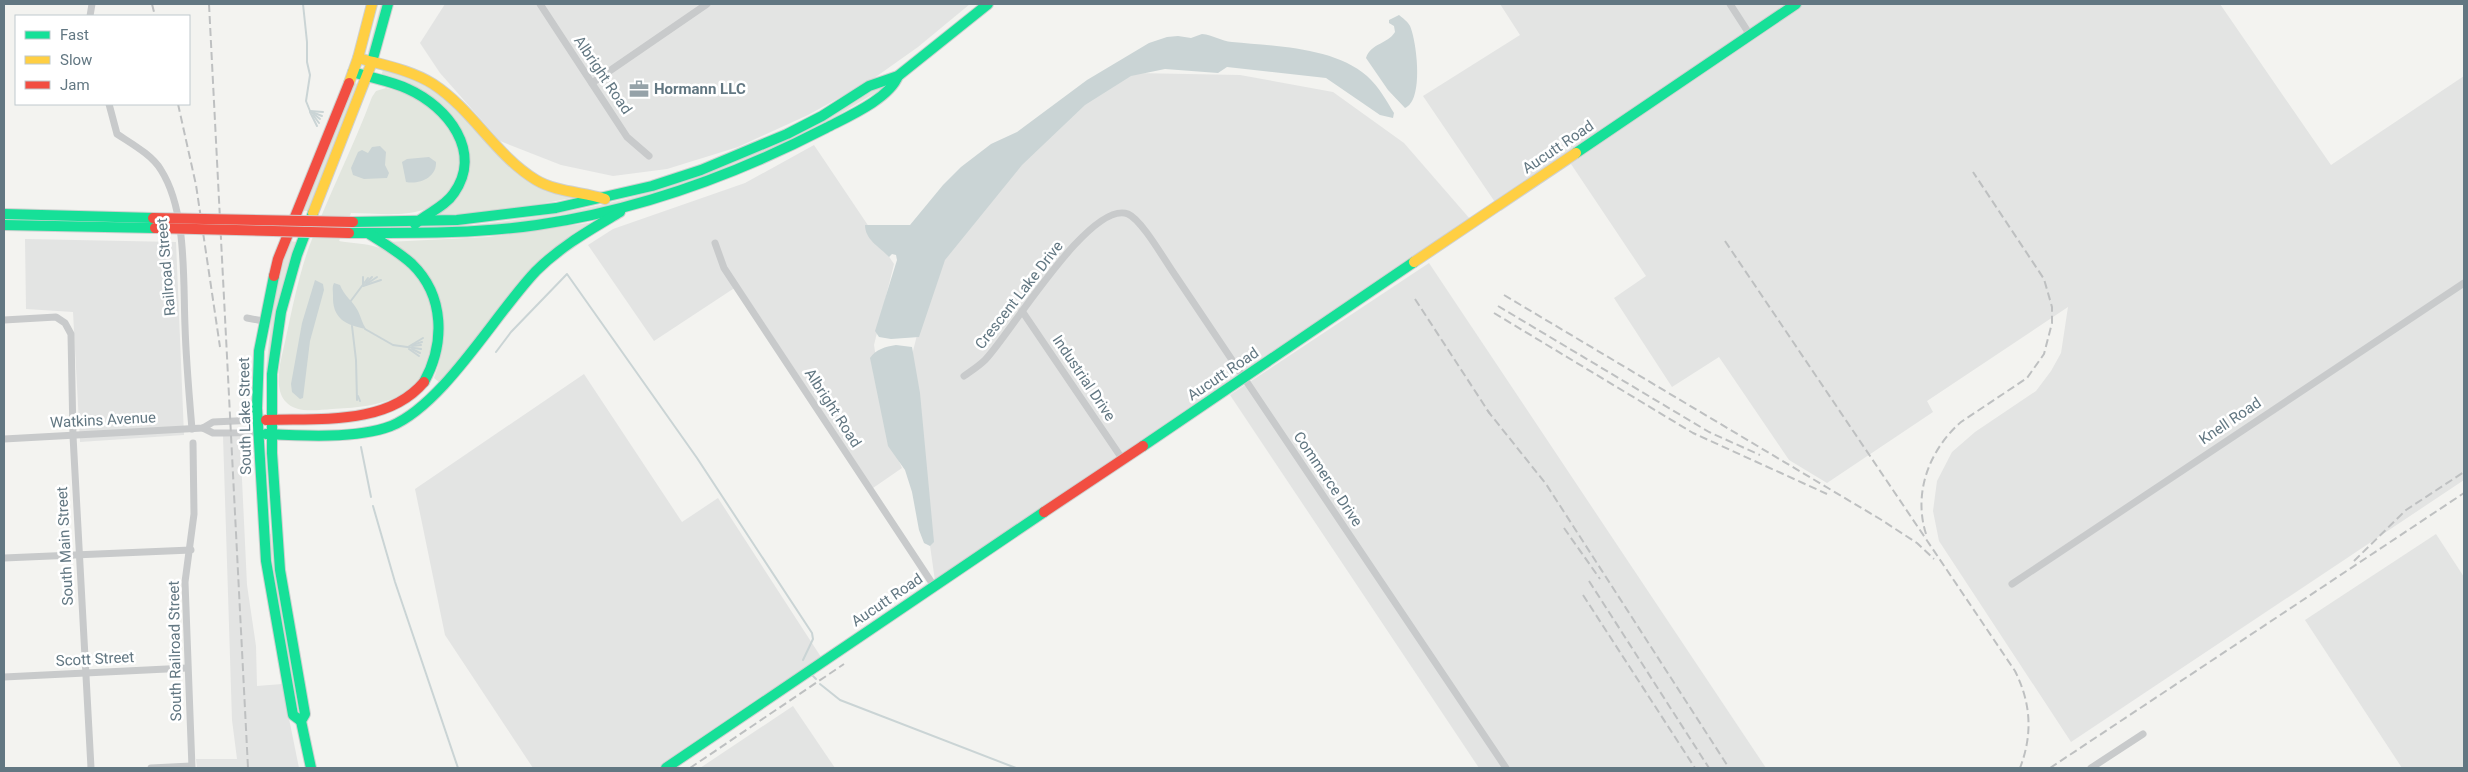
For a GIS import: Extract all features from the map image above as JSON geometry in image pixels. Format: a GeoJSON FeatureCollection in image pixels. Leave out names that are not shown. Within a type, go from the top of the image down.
{"type":"FeatureCollection","features":[{"type":"Feature","properties":{"kind":"main road","name":"South Lake Street"},"geometry":{"type":"LineString","coordinates":[[311,768],[301,721],[293,715],[270,590],[264,536],[258,433],[258,367],[263,321],[282,248],[353,72],[372,4]]}},
{"type":"Feature","properties":{"kind":"main road","name":"South Lake Street"},"geometry":{"type":"LineString","coordinates":[[301,721],[305,714],[280,570],[271,420],[274,353],[288,288],[314,208],[368,77],[388,4]]}},
{"type":"Feature","properties":{"kind":"main road"},"geometry":{"type":"LineString","coordinates":[[4,214],[349,233],[494,230],[561,221],[630,206],[722,176],[795,144],[848,116],[887,91],[893,86],[898,76],[988,4]]}},
{"type":"Feature","properties":{"kind":"main road","name":"Aucutt Road"},"geometry":{"type":"LineString","coordinates":[[666,768],[1796,4]]}},
{"type":"Feature","properties":{"kind":"main road"},"geometry":{"type":"LineString","coordinates":[[358,58],[416,75],[438,88],[520,168],[536,180],[563,191],[605,199]]}},
{"type":"Feature","properties":{"kind":"main road"},"geometry":{"type":"LineString","coordinates":[[353,72],[407,88],[428,100],[453,123],[464,148],[465,168],[458,188],[445,203],[425,214],[414,224]]}},
{"type":"Feature","properties":{"kind":"main road"},"geometry":{"type":"LineString","coordinates":[[4,225],[353,222],[414,224],[519,215],[605,199],[697,172],[760,146],[820,117],[885,77],[898,76]]}},
{"type":"Feature","properties":{"kind":"main road"},"geometry":{"type":"LineString","coordinates":[[258,433],[368,431],[390,426],[405,419],[416,412],[444,383],[547,260],[572,241],[630,206]]}},
{"type":"Feature","properties":{"kind":"main road"},"geometry":{"type":"LineString","coordinates":[[258,420],[379,411],[408,398],[428,376],[437,354],[441,332],[439,312],[432,291],[419,272],[407,260],[368,233]]}},
{"type":"Feature","properties":{"kind":"street","name":"Albright Road"},"geometry":{"type":"LineString","coordinates":[[540,4],[627,137],[649,156]]}},
{"type":"Feature","properties":{"kind":"street"},"geometry":{"type":"LineString","coordinates":[[592,83],[707,4]]}},
{"type":"Feature","properties":{"kind":"street"},"geometry":{"type":"LineString","coordinates":[[1730,4],[1750,34]]}},
{"type":"Feature","properties":{"kind":"street","name":"Railroad Street"},"geometry":{"type":"LineString","coordinates":[[109,105],[117,134],[154,162],[168,183],[175,208],[181,244],[192,428]]}},
{"type":"Feature","properties":{"kind":"street","name":"Commerce Drive"},"geometry":{"type":"LineString","coordinates":[[1120,213],[1128,214],[1138,222],[1506,768]]}},
{"type":"Feature","properties":{"kind":"street","name":"Crescent Lake Drive"},"geometry":{"type":"LineString","coordinates":[[964,376],[985,360],[1056,265],[1095,226],[1113,214],[1120,213]]}},
{"type":"Feature","properties":{"kind":"street","name":"Albright Road"},"geometry":{"type":"LineString","coordinates":[[715,243],[724,268],[934,586]]}},
{"type":"Feature","properties":{"kind":"street","name":"Knell Road"},"geometry":{"type":"LineString","coordinates":[[2012,584],[2464,282]]}},
{"type":"Feature","properties":{"kind":"street","name":"Industrial Drive"},"geometry":{"type":"LineString","coordinates":[[1022,311],[1123,460]]}},
{"type":"Feature","properties":{"kind":"street","name":"South Main Street"},"geometry":{"type":"LineString","coordinates":[[4,320],[56,317],[65,323],[70,334],[91,768]]}},
{"type":"Feature","properties":{"kind":"street"},"geometry":{"type":"LineString","coordinates":[[247,318],[263,321]]}},
{"type":"Feature","properties":{"kind":"street","name":"Watkins Avenue"},"geometry":{"type":"LineString","coordinates":[[203,428],[213,422],[258,420]]}},
{"type":"Feature","properties":{"kind":"street","name":"Watkins Avenue"},"geometry":{"type":"LineString","coordinates":[[4,439],[192,428],[203,428],[213,433],[258,433]]}},
{"type":"Feature","properties":{"kind":"street","name":"South Railroad Street"},"geometry":{"type":"LineString","coordinates":[[192,767],[185,582],[191,550],[194,514],[193,444]]}},
{"type":"Feature","properties":{"kind":"street"},"geometry":{"type":"LineString","coordinates":[[4,558],[191,550]]}},
{"type":"Feature","properties":{"kind":"street","name":"Scott Street"},"geometry":{"type":"LineString","coordinates":[[4,677],[187,668]]}},
{"type":"Feature","properties":{"kind":"street"},"geometry":{"type":"LineString","coordinates":[[2091,768],[2143,734]]}},
{"type":"Feature","properties":{"kind":"street"},"geometry":{"type":"LineString","coordinates":[[151,768],[192,767]]}},
{"type":"Feature","properties":{"kind":"shaded area"},"geometry":{"type":"Polygon","coordinates":[[[381,4],[384,4],[370,53],[368,52],[381,4]]]}},
{"type":"Feature","properties":{"kind":"shaded area"},"geometry":{"type":"Polygon","coordinates":[[[445,4],[970,4],[918,47],[870,81],[808,115],[738,147],[667,169],[613,176],[561,165],[500,141],[440,73],[420,43],[445,4]]]}},
{"type":"Feature","properties":{"kind":"shaded area"},"geometry":{"type":"Polygon","coordinates":[[[1500,4],[2220,4],[2331,165],[2464,76],[2464,480],[2071,742],[1939,541],[1933,511],[1937,481],[1952,452],[1975,432],[2036,391],[2051,371],[2061,353],[2068,307],[1927,401],[1933,412],[1827,483],[1789,460],[1719,357],[1672,387],[1614,298],[1646,276],[1571,164],[1501,211],[1423,96],[1520,35],[1500,4]]]}},
{"type":"Feature","properties":{"kind":"shaded area"},"geometry":{"type":"Polygon","coordinates":[[[1399,15],[1410,26],[1417,57],[1415,94],[1411,103],[1405,108],[1388,90],[1366,58],[1372,49],[1392,36],[1395,32],[1394,26],[1389,23],[1389,20],[1399,15]]]}},
{"type":"Feature","properties":{"kind":"shaded area"},"geometry":{"type":"Polygon","coordinates":[[[1202,34],[1228,41],[1302,50],[1338,59],[1353,66],[1371,80],[1394,113],[1393,118],[1380,115],[1326,78],[1227,67],[1218,73],[1165,69],[1131,76],[1085,105],[1022,165],[945,260],[919,337],[891,339],[879,337],[875,331],[897,260],[896,255],[892,254],[889,257],[870,239],[865,225],[910,225],[943,185],[961,167],[991,144],[1017,132],[1087,80],[1149,43],[1167,37],[1191,38],[1202,34]]]}},
{"type":"Feature","properties":{"kind":"shaded area"},"geometry":{"type":"Polygon","coordinates":[[[383,70],[413,79],[431,88],[447,101],[500,154],[572,198],[503,211],[433,216],[464,184],[456,121],[381,76],[383,70]]]}},
{"type":"Feature","properties":{"kind":"shaded area"},"geometry":{"type":"Polygon","coordinates":[[[1135,73],[1240,75],[1333,92],[1404,143],[1470,219],[935,581],[919,467],[912,355],[935,263],[1066,114],[1135,73]]]}},
{"type":"Feature","properties":{"kind":"shaded area"},"geometry":{"type":"Polygon","coordinates":[[[888,80],[891,83],[837,115],[783,143],[727,168],[671,188],[614,204],[554,216],[494,224],[431,228],[446,225],[475,225],[576,210],[659,190],[699,176],[778,143],[852,103],[888,80]]]}},
{"type":"Feature","properties":{"kind":"shaded area"},"geometry":{"type":"Polygon","coordinates":[[[355,83],[360,85],[308,211],[301,211],[355,83]]]}},
{"type":"Feature","properties":{"kind":"shaded area"},"geometry":{"type":"Polygon","coordinates":[[[386,88],[402,92],[421,101],[437,112],[448,124],[455,137],[459,152],[456,180],[449,192],[438,203],[423,210],[396,214],[351,213],[339,241],[369,245],[384,250],[403,262],[418,278],[434,314],[435,331],[432,353],[417,382],[406,392],[393,399],[348,408],[301,410],[285,401],[279,388],[279,373],[298,282],[316,228],[372,97],[376,91],[386,88]]]}},
{"type":"Feature","properties":{"kind":"shaded area"},"geometry":{"type":"Polygon","coordinates":[[[814,145],[894,264],[874,345],[888,437],[902,468],[873,488],[739,285],[654,341],[588,245],[613,229],[745,183],[814,145]]]}},
{"type":"Feature","properties":{"kind":"shaded area"},"geometry":{"type":"Polygon","coordinates":[[[380,146],[386,152],[385,165],[389,173],[387,178],[364,179],[353,175],[351,168],[358,152],[362,150],[368,153],[372,147],[380,146]]]}},
{"type":"Feature","properties":{"kind":"shaded area"},"geometry":{"type":"Polygon","coordinates":[[[429,157],[436,162],[434,172],[421,181],[406,182],[402,162],[407,159],[429,157]]]}},
{"type":"Feature","properties":{"kind":"shaded area"},"geometry":{"type":"Polygon","coordinates":[[[595,222],[568,238],[439,382],[434,378],[442,351],[444,323],[438,295],[424,271],[387,242],[488,237],[595,222]]]}},
{"type":"Feature","properties":{"kind":"shaded area"},"geometry":{"type":"Polygon","coordinates":[[[25,239],[176,242],[184,435],[80,442],[73,312],[26,309],[25,239]]]}},
{"type":"Feature","properties":{"kind":"shaded area"},"geometry":{"type":"Polygon","coordinates":[[[289,241],[297,242],[273,332],[268,370],[266,370],[274,293],[289,241]]]}},
{"type":"Feature","properties":{"kind":"shaded area"},"geometry":{"type":"Polygon","coordinates":[[[1429,263],[1766,768],[1479,768],[1230,395],[1429,263]]]}},
{"type":"Feature","properties":{"kind":"shaded area"},"geometry":{"type":"Polygon","coordinates":[[[315,280],[323,284],[324,290],[310,341],[303,398],[300,399],[292,392],[291,384],[302,323],[315,280]]]}},
{"type":"Feature","properties":{"kind":"shaded area"},"geometry":{"type":"Polygon","coordinates":[[[334,283],[340,285],[356,307],[366,329],[346,323],[337,315],[333,303],[334,283]]]}},
{"type":"Feature","properties":{"kind":"shaded area"},"geometry":{"type":"Polygon","coordinates":[[[896,345],[912,347],[920,393],[934,542],[930,546],[924,543],[919,530],[912,492],[905,470],[888,446],[870,358],[881,349],[896,345]]]}},
{"type":"Feature","properties":{"kind":"shaded area"},"geometry":{"type":"Polygon","coordinates":[[[584,374],[682,522],[718,498],[821,657],[658,768],[533,768],[445,635],[415,489],[584,374]]]}},
{"type":"Feature","properties":{"kind":"shaded area"},"geometry":{"type":"Polygon","coordinates":[[[223,436],[240,437],[247,585],[256,646],[257,686],[282,684],[299,768],[197,768],[196,759],[237,759],[232,720],[223,436]]]}},
{"type":"Feature","properties":{"kind":"shaded area"},"geometry":{"type":"Polygon","coordinates":[[[268,534],[271,534],[280,597],[298,694],[295,694],[288,665],[268,534]]]}},
{"type":"Feature","properties":{"kind":"shaded area"},"geometry":{"type":"Polygon","coordinates":[[[2436,534],[2464,577],[2464,768],[2402,768],[2305,620],[2436,534]]]}},
{"type":"Feature","properties":{"kind":"shaded area"},"geometry":{"type":"Polygon","coordinates":[[[793,706],[835,768],[700,768],[793,706]]]}},
{"type":"Feature","properties":{"kind":"waterway"},"geometry":{"type":"LineString","coordinates":[[303,4],[307,62],[310,75],[306,101],[310,111],[320,119]]}},
{"type":"Feature","properties":{"kind":"waterway"},"geometry":{"type":"LineString","coordinates":[[310,111],[323,112]]}},
{"type":"Feature","properties":{"kind":"waterway"},"geometry":{"type":"LineString","coordinates":[[310,112],[317,126]]}},
{"type":"Feature","properties":{"kind":"waterway"},"geometry":{"type":"LineString","coordinates":[[312,112],[322,116]]}},
{"type":"Feature","properties":{"kind":"waterway"},"geometry":{"type":"LineString","coordinates":[[313,115],[319,123]]}},
{"type":"Feature","properties":{"kind":"waterway"},"geometry":{"type":"LineString","coordinates":[[496,352],[511,332],[567,274],[697,458],[812,633],[813,639],[803,660]]}},
{"type":"Feature","properties":{"kind":"waterway"},"geometry":{"type":"LineString","coordinates":[[363,277],[363,284]]}},
{"type":"Feature","properties":{"kind":"waterway"},"geometry":{"type":"LineString","coordinates":[[366,283],[372,277]]}},
{"type":"Feature","properties":{"kind":"waterway"},"geometry":{"type":"LineString","coordinates":[[365,285],[377,277]]}},
{"type":"Feature","properties":{"kind":"waterway"},"geometry":{"type":"LineString","coordinates":[[350,302],[368,278]]}},
{"type":"Feature","properties":{"kind":"waterway"},"geometry":{"type":"LineString","coordinates":[[363,286],[381,280]]}},
{"type":"Feature","properties":{"kind":"waterway"},"geometry":{"type":"LineString","coordinates":[[352,326],[356,360],[357,400]]}},
{"type":"Feature","properties":{"kind":"waterway"},"geometry":{"type":"LineString","coordinates":[[365,329],[393,345],[421,349]]}},
{"type":"Feature","properties":{"kind":"waterway"},"geometry":{"type":"LineString","coordinates":[[408,347],[423,338]]}},
{"type":"Feature","properties":{"kind":"waterway"},"geometry":{"type":"LineString","coordinates":[[412,345],[422,342]]}},
{"type":"Feature","properties":{"kind":"waterway"},"geometry":{"type":"LineString","coordinates":[[412,346],[421,345]]}},
{"type":"Feature","properties":{"kind":"waterway"},"geometry":{"type":"LineString","coordinates":[[409,349],[419,356]]}},
{"type":"Feature","properties":{"kind":"waterway"},"geometry":{"type":"LineString","coordinates":[[412,349],[420,353]]}},
{"type":"Feature","properties":{"kind":"waterway"},"geometry":{"type":"LineString","coordinates":[[358,396],[360,401]]}},
{"type":"Feature","properties":{"kind":"waterway"},"geometry":{"type":"LineString","coordinates":[[361,447],[371,497]]}},
{"type":"Feature","properties":{"kind":"waterway"},"geometry":{"type":"LineString","coordinates":[[373,506],[395,582],[458,768]]}},
{"type":"Feature","properties":{"kind":"waterway"},"geometry":{"type":"LineString","coordinates":[[813,676],[816,679]]}},
{"type":"Feature","properties":{"kind":"waterway"},"geometry":{"type":"LineString","coordinates":[[820,684],[840,700],[1016,768]]}},
{"type":"Feature","properties":{"kind":"railway"},"geometry":{"type":"LineString","coordinates":[[152,4],[155,15]]}},
{"type":"Feature","properties":{"kind":"railway"},"geometry":{"type":"LineString","coordinates":[[209,4],[248,768]]}},
{"type":"Feature","properties":{"kind":"railway"},"geometry":{"type":"LineString","coordinates":[[178,105],[196,185],[220,347]]}},
{"type":"Feature","properties":{"kind":"railway"},"geometry":{"type":"LineString","coordinates":[[1926,534],[1922,519],[1921,503],[1923,488],[1932,459],[1950,433],[1961,422],[2027,378],[2044,354],[2052,323],[2052,307],[2044,279],[1973,172]]}},
{"type":"Feature","properties":{"kind":"railway"},"geometry":{"type":"LineString","coordinates":[[1725,241],[2015,671],[2024,695],[2028,719],[2027,743],[2020,768]]}},
{"type":"Feature","properties":{"kind":"railway"},"geometry":{"type":"LineString","coordinates":[[1504,295],[1880,519],[1917,543],[1934,559]]}},
{"type":"Feature","properties":{"kind":"railway"},"geometry":{"type":"LineString","coordinates":[[1415,299],[1490,414]]}},
{"type":"Feature","properties":{"kind":"railway"},"geometry":{"type":"LineString","coordinates":[[1498,306],[1709,432],[1760,455]]}},
{"type":"Feature","properties":{"kind":"railway"},"geometry":{"type":"LineString","coordinates":[[1494,313],[1693,433],[1827,494]]}},
{"type":"Feature","properties":{"kind":"railway"},"geometry":{"type":"LineString","coordinates":[[1487,410],[1546,484],[1729,768]]}},
{"type":"Feature","properties":{"kind":"railway"},"geometry":{"type":"LineString","coordinates":[[2354,561],[2406,510],[2464,472]]}},
{"type":"Feature","properties":{"kind":"railway"},"geometry":{"type":"LineString","coordinates":[[2050,768],[2464,493]]}},
{"type":"Feature","properties":{"kind":"railway"},"geometry":{"type":"LineString","coordinates":[[1564,528],[1600,579]]}},
{"type":"Feature","properties":{"kind":"railway"},"geometry":{"type":"LineString","coordinates":[[1589,581],[1709,768]]}},
{"type":"Feature","properties":{"kind":"railway"},"geometry":{"type":"LineString","coordinates":[[1583,595],[1695,768]]}},
{"type":"Feature","properties":{"kind":"railway"},"geometry":{"type":"LineString","coordinates":[[690,768],[844,664]]}},
{"type":"Feature","properties":{"kind":"traffic: fast"},"geometry":{"type":"LineString","coordinates":[[372,62],[388,4]]}},
{"type":"Feature","properties":{"kind":"traffic: fast"},"geometry":{"type":"LineString","coordinates":[[353,222],[457,220],[556,208],[652,186],[701,170],[787,134],[822,116],[869,86],[898,76],[988,4]]}},
{"type":"Feature","properties":{"kind":"traffic: fast"},"geometry":{"type":"LineString","coordinates":[[1576,153],[1796,4]]}},
{"type":"Feature","properties":{"kind":"traffic: fast"},"geometry":{"type":"LineString","coordinates":[[353,72],[401,86],[423,97],[448,119],[457,132],[463,147],[465,162],[462,177],[450,198],[415,224]]}},
{"type":"Feature","properties":{"kind":"traffic: fast"},"geometry":{"type":"LineString","coordinates":[[349,233],[443,232],[514,228],[575,218],[650,200],[722,175],[792,145],[856,113],[877,100],[886,92],[898,76]]}},
{"type":"Feature","properties":{"kind":"traffic: fast"},"geometry":{"type":"LineString","coordinates":[[266,434],[329,436],[362,433],[391,426],[411,415],[449,379],[536,271],[566,246],[620,212]]}},
{"type":"Feature","properties":{"kind":"traffic: fast"},"geometry":{"type":"LineString","coordinates":[[311,768],[301,721],[305,714],[280,570],[272,453],[272,374],[281,312],[297,255],[313,213]]}},
{"type":"Feature","properties":{"kind":"traffic: fast"},"geometry":{"type":"LineString","coordinates":[[4,214],[153,218]]}},
{"type":"Feature","properties":{"kind":"traffic: fast"},"geometry":{"type":"LineString","coordinates":[[4,225],[155,228]]}},
{"type":"Feature","properties":{"kind":"traffic: fast"},"geometry":{"type":"LineString","coordinates":[[368,233],[412,264],[423,277],[431,291],[436,305],[438,336],[436,352],[424,382]]}},
{"type":"Feature","properties":{"kind":"traffic: fast"},"geometry":{"type":"LineString","coordinates":[[1143,446],[1414,262]]}},
{"type":"Feature","properties":{"kind":"traffic: fast"},"geometry":{"type":"LineString","coordinates":[[274,276],[259,351],[257,408],[266,561],[293,715],[301,721]]}},
{"type":"Feature","properties":{"kind":"traffic: fast"},"geometry":{"type":"LineString","coordinates":[[666,768],[1044,512]]}},
{"type":"Feature","properties":{"kind":"traffic: slow"},"geometry":{"type":"LineString","coordinates":[[358,58],[372,4]]}},
{"type":"Feature","properties":{"kind":"traffic: slow"},"geometry":{"type":"LineString","coordinates":[[349,83],[358,58],[416,75],[433,84],[460,106],[508,158],[536,180],[552,187],[605,199]]}},
{"type":"Feature","properties":{"kind":"traffic: slow"},"geometry":{"type":"LineString","coordinates":[[313,213],[372,62]]}},
{"type":"Feature","properties":{"kind":"traffic: slow"},"geometry":{"type":"LineString","coordinates":[[1414,262],[1576,153]]}},
{"type":"Feature","properties":{"kind":"traffic: jam"},"geometry":{"type":"LineString","coordinates":[[274,276],[278,259],[349,83]]}},
{"type":"Feature","properties":{"kind":"traffic: jam"},"geometry":{"type":"LineString","coordinates":[[153,218],[353,222]]}},
{"type":"Feature","properties":{"kind":"traffic: jam"},"geometry":{"type":"LineString","coordinates":[[155,228],[349,233]]}},
{"type":"Feature","properties":{"kind":"traffic: jam"},"geometry":{"type":"LineString","coordinates":[[266,420],[329,419],[371,413],[391,406],[409,396],[424,382]]}},
{"type":"Feature","properties":{"kind":"traffic: jam"},"geometry":{"type":"LineString","coordinates":[[1044,512],[1143,446]]}},
{"type":"Feature","properties":{"kind":"place","name":"Hormann LLC"},"geometry":{"type":"Point","coordinates":[639,89]}}]}
